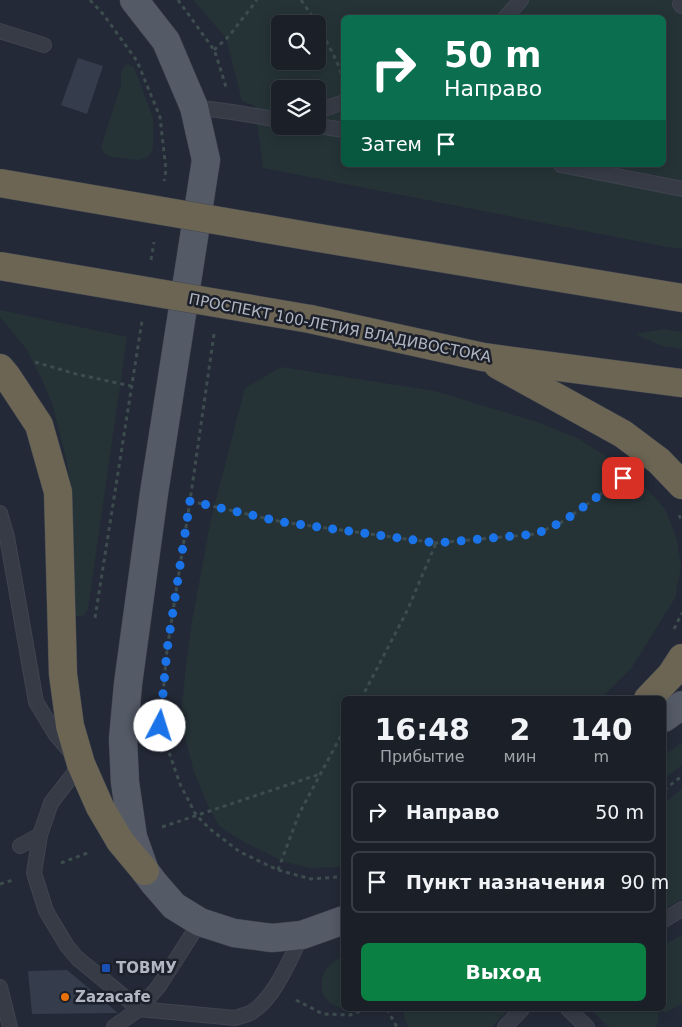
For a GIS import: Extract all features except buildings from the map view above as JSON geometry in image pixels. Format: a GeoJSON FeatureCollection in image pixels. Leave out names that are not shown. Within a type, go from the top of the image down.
{"type":"FeatureCollection","features":[{"type":"Feature","properties":{"kind":"highway"},"geometry":{"type":"LineString","coordinates":[[0,183],[682,298]]}},
{"type":"Feature","properties":{"kind":"highway","name":"ПРОСПЕКТ 100-ЛЕТИЯ ВЛАДИВОСТОКА"},"geometry":{"type":"LineString","coordinates":[[0,266],[310,319],[483,357],[682,383]]}},
{"type":"Feature","properties":{"kind":"highway"},"geometry":{"type":"LineString","coordinates":[[483,357],[623,434],[659,461],[682,485]]}},
{"type":"Feature","properties":{"kind":"highway"},"geometry":{"type":"LineString","coordinates":[[0,368],[39,425],[58,492],[63,674],[70,726],[81,764],[100,807],[120,841],[145,871]]}},
{"type":"Feature","properties":{"kind":"highway"},"geometry":{"type":"LineString","coordinates":[[651,696],[671,674],[682,658]]}},
{"type":"Feature","properties":{"kind":"main road"},"geometry":{"type":"LineString","coordinates":[[134,0],[166,41],[194,107],[206,160],[154,493],[128,684],[123,739],[125,782],[133,837],[145,871],[154,883],[174,906],[200,922],[234,933],[272,938],[302,936],[341,921]]}},
{"type":"Feature","properties":{"kind":"main road"},"geometry":{"type":"LineString","coordinates":[[666,717],[682,706]]}},
{"type":"Feature","properties":{"kind":"lane"},"geometry":{"type":"LineString","coordinates":[[508,15],[521,0]]}},
{"type":"Feature","properties":{"kind":"lane"},"geometry":{"type":"LineString","coordinates":[[0,31],[44,45]]}},
{"type":"Feature","properties":{"kind":"lane"},"geometry":{"type":"LineString","coordinates":[[326,108],[341,103]]}},
{"type":"Feature","properties":{"kind":"lane"},"geometry":{"type":"LineString","coordinates":[[194,107],[271,118]]}},
{"type":"Feature","properties":{"kind":"lane"},"geometry":{"type":"LineString","coordinates":[[326,127],[341,130]]}},
{"type":"Feature","properties":{"kind":"lane"},"geometry":{"type":"LineString","coordinates":[[571,167],[682,189]]}},
{"type":"Feature","properties":{"kind":"lane"},"geometry":{"type":"LineString","coordinates":[[0,513],[7,537],[36,702],[56,735],[81,764],[51,803],[40,835],[34,873],[46,911],[67,946],[77,958],[139,1009],[235,1018],[250,1013],[262,1004],[274,989],[302,936]]}},
{"type":"Feature","properties":{"kind":"lane"},"geometry":{"type":"LineString","coordinates":[[20,846],[40,835]]}},
{"type":"Feature","properties":{"kind":"lane"},"geometry":{"type":"LineString","coordinates":[[666,919],[682,909]]}},
{"type":"Feature","properties":{"kind":"lane"},"geometry":{"type":"LineString","coordinates":[[114,1027],[139,1009],[159,986],[200,922]]}},
{"type":"Feature","properties":{"kind":"lane"},"geometry":{"type":"LineString","coordinates":[[0,987],[10,1027]]}},
{"type":"Feature","properties":{"kind":"lane"},"geometry":{"type":"LineString","coordinates":[[505,1027],[520,1011]]}},
{"type":"Feature","properties":{"kind":"lane"},"geometry":{"type":"LineString","coordinates":[[570,1011],[587,1027]]}},
{"type":"Feature","properties":{"kind":"path"},"geometry":{"type":"LineString","coordinates":[[90,0],[103,14],[137,61],[160,117],[166,170],[163,190]]}},
{"type":"Feature","properties":{"kind":"path"},"geometry":{"type":"LineString","coordinates":[[178,0],[218,58],[232,112]]}},
{"type":"Feature","properties":{"kind":"path"},"geometry":{"type":"LineString","coordinates":[[214,50],[229,36],[257,0]]}},
{"type":"Feature","properties":{"kind":"path"},"geometry":{"type":"LineString","coordinates":[[301,0],[319,26],[341,73]]}},
{"type":"Feature","properties":{"kind":"path"},"geometry":{"type":"LineString","coordinates":[[150,268],[155,238]]}},
{"type":"Feature","properties":{"kind":"path"},"geometry":{"type":"LineString","coordinates":[[94,621],[142,317]]}},
{"type":"Feature","properties":{"kind":"path"},"geometry":{"type":"LineString","coordinates":[[214,334],[167,650],[160,726],[180,784],[196,815],[210,829],[240,852],[278,870],[311,879],[341,876]]}},
{"type":"Feature","properties":{"kind":"path"},"geometry":{"type":"LineString","coordinates":[[34,361],[76,374],[131,386]]}},
{"type":"Feature","properties":{"kind":"path"},"geometry":{"type":"LineString","coordinates":[[190,501],[282,522],[436,543],[536,534],[564,521],[631,473]]}},
{"type":"Feature","properties":{"kind":"path"},"geometry":{"type":"LineString","coordinates":[[363,696],[407,611],[436,543]]}},
{"type":"Feature","properties":{"kind":"path"},"geometry":{"type":"LineString","coordinates":[[278,870],[299,814],[341,736]]}},
{"type":"Feature","properties":{"kind":"path"},"geometry":{"type":"LineString","coordinates":[[196,815],[320,774]]}},
{"type":"Feature","properties":{"kind":"path"},"geometry":{"type":"LineString","coordinates":[[666,788],[682,776]]}},
{"type":"Feature","properties":{"kind":"path"},"geometry":{"type":"LineString","coordinates":[[388,1011],[397,1027]]}},
{"type":"Feature","properties":{"kind":"shaded area"},"geometry":{"type":"Polygon","coordinates":[[[193,0],[682,0],[682,249],[263,168],[255,106],[242,101],[226,38],[193,0]]]}},
{"type":"Feature","properties":{"kind":"shaded area"},"geometry":{"type":"Polygon","coordinates":[[[127,64],[134,67],[153,118],[153,149],[148,157],[138,160],[111,157],[104,153],[101,147],[121,85],[121,74],[127,64]]]}},
{"type":"Feature","properties":{"kind":"shaded area"},"geometry":{"type":"Polygon","coordinates":[[[0,310],[127,337],[88,609],[83,616],[74,614],[71,580],[72,510],[70,479],[52,403],[25,347],[0,317],[0,310]]]}},
{"type":"Feature","properties":{"kind":"shaded area"},"geometry":{"type":"Polygon","coordinates":[[[664,329],[682,332],[682,349],[662,346],[635,334],[664,329]]]}},
{"type":"Feature","properties":{"kind":"shaded area"},"geometry":{"type":"Polygon","coordinates":[[[281,367],[435,391],[540,423],[579,439],[633,474],[665,509],[677,539],[681,567],[675,598],[631,669],[603,696],[341,696],[341,866],[338,867],[311,868],[285,862],[244,842],[219,826],[209,808],[194,772],[186,741],[181,715],[192,621],[211,519],[245,388],[281,367]]]}},
{"type":"Feature","properties":{"kind":"shaded area"},"geometry":{"type":"Polygon","coordinates":[[[682,743],[682,765],[666,777],[666,754],[682,743]]]}},
{"type":"Feature","properties":{"kind":"shaded area"},"geometry":{"type":"Polygon","coordinates":[[[682,789],[682,899],[666,908],[666,801],[682,789]]]}},
{"type":"Feature","properties":{"kind":"shaded area"},"geometry":{"type":"Polygon","coordinates":[[[682,935],[682,1004],[665,1013],[664,1011],[666,1011],[666,944],[682,935]]]}},
{"type":"Feature","properties":{"kind":"shaded area"},"geometry":{"type":"Polygon","coordinates":[[[341,957],[341,1007],[328,1001],[322,987],[324,972],[341,957]]]}},
{"type":"Feature","properties":{"kind":"shaded area"},"geometry":{"type":"Polygon","coordinates":[[[404,1011],[507,1011],[492,1027],[408,1027],[404,1011]]]}},
{"type":"Feature","properties":{"kind":"shaded area"},"geometry":{"type":"Polygon","coordinates":[[[592,1011],[657,1011],[658,1014],[656,1027],[609,1027],[592,1011]]]}},
{"type":"Feature","properties":{"kind":"place","name":"ТОВМУ"},"geometry":{"type":"Point","coordinates":[106,968]}},
{"type":"Feature","properties":{"kind":"place","name":"Zazacafe"},"geometry":{"type":"Point","coordinates":[65,997]}},
{"type":"Feature","properties":{"kind":"route"},"geometry":{"type":"LineString","coordinates":[[160,726],[167,650],[190,501],[282,522],[436,543],[536,534],[564,521],[623,478]]}}]}
